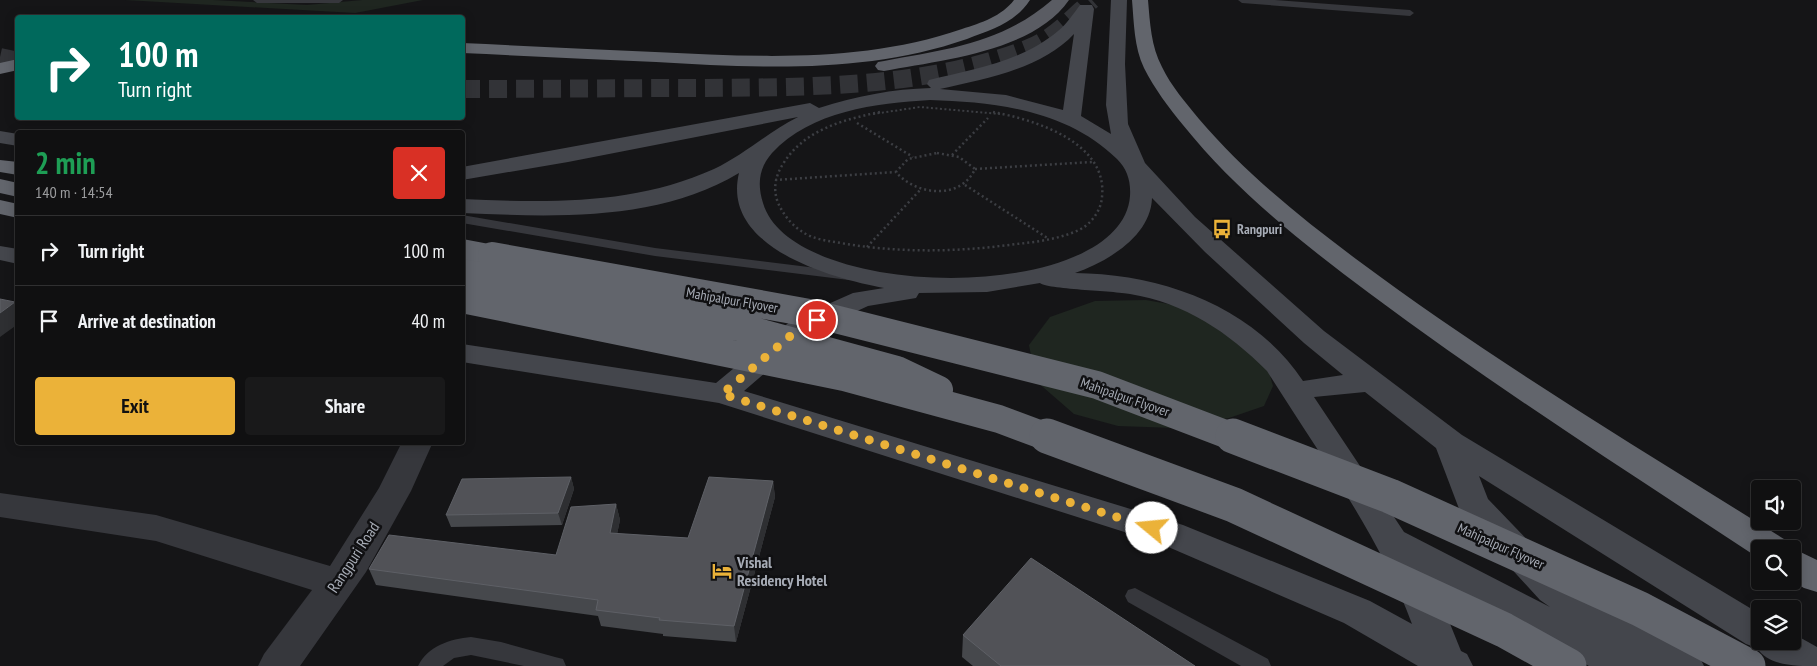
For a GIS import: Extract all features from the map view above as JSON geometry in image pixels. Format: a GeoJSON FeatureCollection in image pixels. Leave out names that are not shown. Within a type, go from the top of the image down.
{"type":"FeatureCollection","features":[{"type":"Feature","properties":{"kind":"highway"},"geometry":{"type":"LineString","coordinates":[[465,48],[704,60],[844,58],[910,49],[966,35],[1005,16],[1018,7],[1022,0]]}},
{"type":"Feature","properties":{"kind":"highway"},"geometry":{"type":"LineString","coordinates":[[884,66],[970,48],[1006,37],[1030,25],[1061,0]]}},
{"type":"Feature","properties":{"kind":"highway"},"geometry":{"type":"LineString","coordinates":[[1133,1],[1156,74],[1188,117],[1239,176],[1331,253],[1469,354],[1758,540]]}},
{"type":"Feature","properties":{"kind":"highway"},"geometry":{"type":"LineString","coordinates":[[0,69],[15,65]]}},
{"type":"Feature","properties":{"kind":"highway"},"geometry":{"type":"LineString","coordinates":[[0,166],[15,168]]}},
{"type":"Feature","properties":{"kind":"highway"},"geometry":{"type":"LineString","coordinates":[[0,186],[15,189]]}},
{"type":"Feature","properties":{"kind":"highway"},"geometry":{"type":"LineString","coordinates":[[0,207],[15,210]]}},
{"type":"Feature","properties":{"kind":"highway","name":"Mahipalpur Flyover"},"geometry":{"type":"LineString","coordinates":[[465,251],[815,314],[1097,385],[1390,496],[1640,609],[1748,666]]}},
{"type":"Feature","properties":{"kind":"highway"},"geometry":{"type":"LineString","coordinates":[[465,274],[739,327],[897,370],[998,419]]}},
{"type":"Feature","properties":{"kind":"highway"},"geometry":{"type":"LineString","coordinates":[[465,299],[844,377],[998,419],[1234,505],[1504,630],[1571,655]]}},
{"type":"Feature","properties":{"kind":"highway"},"geometry":{"type":"LineString","coordinates":[[1801,568],[1817,578]]}},
{"type":"Feature","properties":{"kind":"main road"},"geometry":{"type":"LineString","coordinates":[[777,137],[758,157],[748,180],[748,196],[753,212],[765,228],[782,243],[806,257],[835,269],[868,278],[905,284],[980,285],[1051,273],[1081,262],[1105,248],[1124,233],[1136,217],[1142,200],[1141,183],[1116,118],[1133,1]]}},
{"type":"Feature","properties":{"kind":"main road"},"geometry":{"type":"LineString","coordinates":[[1071,119],[1086,4]]}},
{"type":"Feature","properties":{"kind":"main road"},"geometry":{"type":"LineString","coordinates":[[465,173],[568,156],[974,76],[1015,63],[1046,49],[1066,34],[1086,4]]}},
{"type":"Feature","properties":{"kind":"main road"},"geometry":{"type":"LineString","coordinates":[[465,206],[559,210],[646,200],[676,192],[726,172],[777,137],[808,120],[838,108],[883,99],[919,95],[991,98],[1033,106],[1071,119],[1109,140],[1203,237],[1321,344],[1450,442],[1751,627]]}},
{"type":"Feature","properties":{"kind":"main road"},"geometry":{"type":"LineString","coordinates":[[0,137],[15,140]]}},
{"type":"Feature","properties":{"kind":"main road"},"geometry":{"type":"LineString","coordinates":[[0,253],[15,256]]}},
{"type":"Feature","properties":{"kind":"main road"},"geometry":{"type":"LineString","coordinates":[[1016,280],[1113,282],[1138,286],[1185,300],[1221,317],[1247,334],[1278,365],[1392,542],[1416,584],[1447,665]]}},
{"type":"Feature","properties":{"kind":"main road"},"geometry":{"type":"LineString","coordinates":[[722,394],[802,326],[862,299],[943,286]]}},
{"type":"Feature","properties":{"kind":"main road"},"geometry":{"type":"LineString","coordinates":[[465,353],[722,394],[1171,534],[1357,612],[1447,665]]}},
{"type":"Feature","properties":{"kind":"main road"},"geometry":{"type":"LineString","coordinates":[[1295,392],[1328,384],[1371,382]]}},
{"type":"Feature","properties":{"kind":"main road"},"geometry":{"type":"LineString","coordinates":[[1450,442],[1473,505],[1553,590],[1604,625],[1684,666]]}},
{"type":"Feature","properties":{"kind":"main road"},"geometry":{"type":"LineString","coordinates":[[1392,542],[1571,655],[1625,666]]}},
{"type":"Feature","properties":{"kind":"main road"},"geometry":{"type":"LineString","coordinates":[[1788,650],[1814,666]]}},
{"type":"Feature","properties":{"kind":"street","name":"Rangpuri Road"},"geometry":{"type":"LineString","coordinates":[[278,666],[336,583],[353,562],[416,445]]}},
{"type":"Feature","properties":{"kind":"street"},"geometry":{"type":"LineString","coordinates":[[0,505],[156,528],[336,583]]}},
{"type":"Feature","properties":{"kind":"lane"},"geometry":{"type":"LineString","coordinates":[[258,0],[340,0]]}},
{"type":"Feature","properties":{"kind":"lane"},"geometry":{"type":"LineString","coordinates":[[1242,0],[1410,13]]}},
{"type":"Feature","properties":{"kind":"lane"},"geometry":{"type":"LineString","coordinates":[[465,220],[554,236],[747,266],[868,278]]}},
{"type":"Feature","properties":{"kind":"lane"},"geometry":{"type":"LineString","coordinates":[[1135,596],[1260,666]]}},
{"type":"Feature","properties":{"kind":"lane"},"geometry":{"type":"LineString","coordinates":[[429,666],[447,650],[463,647],[485,648],[555,666]]}},
{"type":"Feature","properties":{"kind":"path"},"geometry":{"type":"LineString","coordinates":[[920,107],[960,108],[993,112],[1027,120],[1060,133],[1083,149],[1104,184],[1103,203],[1090,223],[1049,239],[925,251],[866,248],[812,237],[796,227],[779,209],[774,189],[776,180],[786,155],[815,133],[850,118],[920,107]]}},
{"type":"Feature","properties":{"kind":"path"},"geometry":{"type":"LineString","coordinates":[[952,155],[993,112]]}},
{"type":"Feature","properties":{"kind":"path"},"geometry":{"type":"LineString","coordinates":[[850,118],[912,157]]}},
{"type":"Feature","properties":{"kind":"path"},"geometry":{"type":"LineString","coordinates":[[896,172],[904,161],[912,157],[937,153],[952,155],[966,161],[975,169],[1092,162]]}},
{"type":"Feature","properties":{"kind":"path"},"geometry":{"type":"LineString","coordinates":[[896,172],[904,182],[921,189],[942,190],[964,185],[972,179],[975,169]]}},
{"type":"Feature","properties":{"kind":"path"},"geometry":{"type":"LineString","coordinates":[[776,180],[896,172]]}},
{"type":"Feature","properties":{"kind":"path"},"geometry":{"type":"LineString","coordinates":[[964,185],[1049,239]]}},
{"type":"Feature","properties":{"kind":"path"},"geometry":{"type":"LineString","coordinates":[[866,248],[921,189]]}},
{"type":"Feature","properties":{"kind":"shaded area"},"geometry":{"type":"Polygon","coordinates":[[[125,0],[213,0],[307,5],[362,0],[423,0],[355,13],[125,0]]]}},
{"type":"Feature","properties":{"kind":"shaded area"},"geometry":{"type":"Polygon","coordinates":[[[1146,300],[1185,307],[1266,362],[1273,386],[1264,406],[1229,418],[1175,428],[1118,426],[1074,414],[1036,381],[1029,345],[1050,317],[1095,301],[1146,300]]]}},
{"type":"Feature","properties":{"kind":"building"},"geometry":{"type":"Polygon","coordinates":[[[0,299],[15,302],[0,313],[0,299]]]}},
{"type":"Feature","properties":{"kind":"building"},"geometry":{"type":"Polygon","coordinates":[[[571,477],[558,513],[446,515],[462,479],[571,477]]]}},
{"type":"Feature","properties":{"kind":"building"},"geometry":{"type":"Polygon","coordinates":[[[709,477],[773,481],[734,626],[659,620],[660,618],[596,610],[598,600],[369,569],[389,535],[556,555],[571,507],[616,504],[610,533],[688,538],[709,477]]]}},
{"type":"Feature","properties":{"kind":"building"},"geometry":{"type":"Polygon","coordinates":[[[1031,558],[1195,666],[1001,666],[963,635],[1031,558]]]}},
{"type":"Feature","properties":{"kind":"tunnel"},"geometry":{"type":"LineString","coordinates":[[465,89],[786,87],[869,83],[910,78],[990,61],[1029,48],[1054,33],[1092,0]]}},
{"type":"Feature","properties":{"kind":"tunnel"},"geometry":{"type":"LineString","coordinates":[[0,57],[15,60]]}},
{"type":"Feature","properties":{"kind":"place","name":"Rangpuri"},"geometry":{"type":"Point","coordinates":[1222,229]}},
{"type":"Feature","properties":{"kind":"place","name":"Vishal Residency Hotel"},"geometry":{"type":"Point","coordinates":[722,571]}},
{"type":"Feature","properties":{"kind":"route"},"geometry":{"type":"LineString","coordinates":[[817,320],[802,326],[722,394],[1152,528]]}}]}
